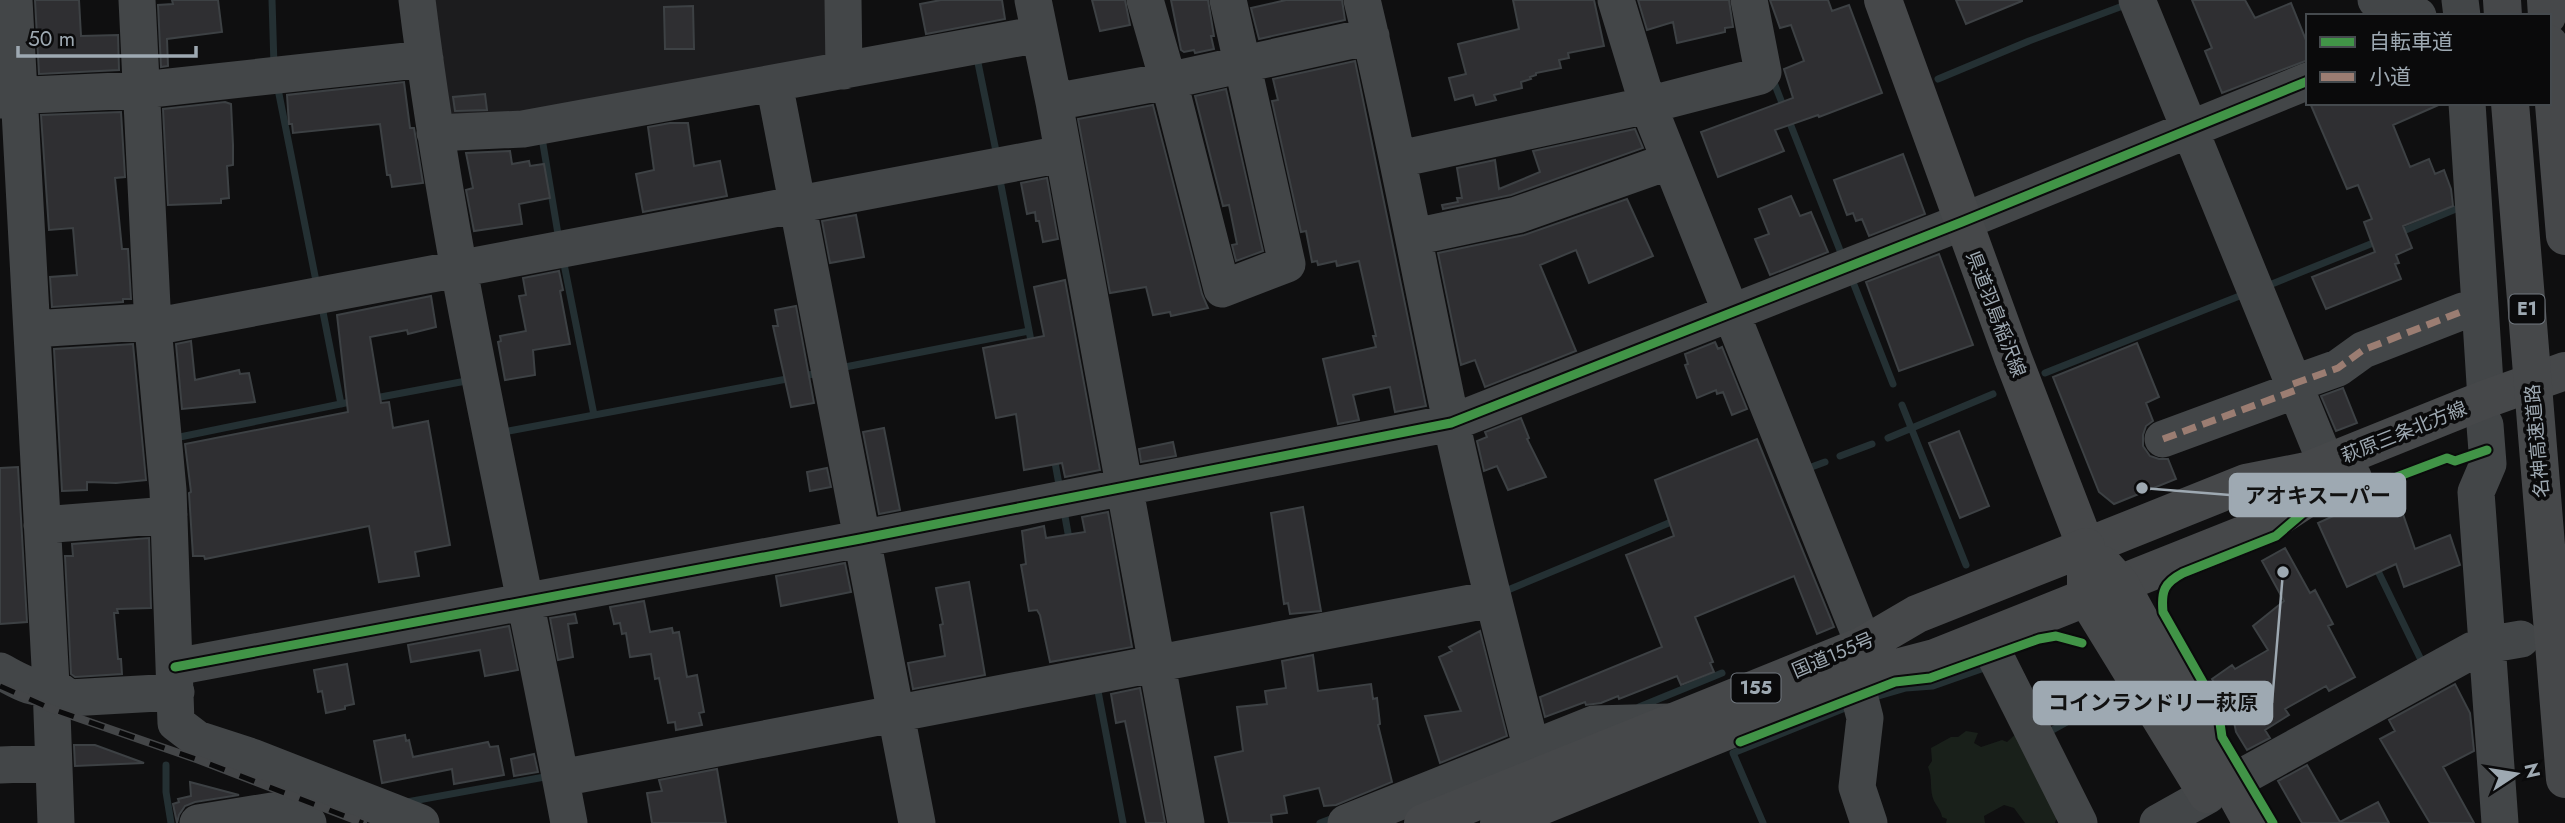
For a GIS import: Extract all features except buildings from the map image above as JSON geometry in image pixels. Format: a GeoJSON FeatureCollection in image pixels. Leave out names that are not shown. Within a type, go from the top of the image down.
{"type":"FeatureCollection","features":[{"type":"Feature","properties":{"kind":"main road","name":"県道羽島稲沢線"},"geometry":{"type":"LineString","coordinates":[[1883,0],[1962,222],[2086,547]]}},
{"type":"Feature","properties":{"kind":"main road"},"geometry":{"type":"LineString","coordinates":[[2551,68],[2565,236]]}},
{"type":"Feature","properties":{"kind":"main road","name":"名神高速道路"},"geometry":{"type":"LineString","coordinates":[[2510,105],[2565,779]]}},
{"type":"Feature","properties":{"kind":"main road","name":"萩原三条北方線"},"geometry":{"type":"LineString","coordinates":[[2103,591],[2263,527],[2315,493],[2565,371]]}},
{"type":"Feature","properties":{"kind":"main road","name":"萩原三条北方線"},"geometry":{"type":"LineString","coordinates":[[2086,547],[2246,483],[2307,471],[2485,412],[2565,398]]}},
{"type":"Feature","properties":{"kind":"main road"},"geometry":{"type":"LineString","coordinates":[[2086,547],[2103,591],[2220,801],[2252,823]]}},
{"type":"Feature","properties":{"kind":"main road","name":"国道155号"},"geometry":{"type":"LineString","coordinates":[[1499,823],[1668,739],[1859,662],[1917,614],[2086,547]]}},
{"type":"Feature","properties":{"kind":"main road","name":"国道155号"},"geometry":{"type":"LineString","coordinates":[[1859,662],[1935,657],[2103,591]]}},
{"type":"Feature","properties":{"kind":"main road","name":"国道155号"},"geometry":{"type":"LineString","coordinates":[[1423,823],[1545,800]]}},
{"type":"Feature","properties":{"kind":"street"},"geometry":{"type":"LineString","coordinates":[[14,0],[9,99],[14,287],[32,328],[56,823]]}},
{"type":"Feature","properties":{"kind":"street"},"geometry":{"type":"LineString","coordinates":[[136,0],[153,327],[169,516],[176,723],[197,739],[421,823]]}},
{"type":"Feature","properties":{"kind":"street"},"geometry":{"type":"LineString","coordinates":[[417,0],[435,134],[460,270],[569,823]]}},
{"type":"Feature","properties":{"kind":"street"},"geometry":{"type":"LineString","coordinates":[[843,0],[844,71]]}},
{"type":"Feature","properties":{"kind":"street"},"geometry":{"type":"LineString","coordinates":[[1145,0],[1222,289],[1287,264],[1228,0]]}},
{"type":"Feature","properties":{"kind":"street"},"geometry":{"type":"LineString","coordinates":[[1362,0],[1399,159],[1451,423],[1492,599],[1545,800]]}},
{"type":"Feature","properties":{"kind":"street"},"geometry":{"type":"LineString","coordinates":[[1616,0],[1648,105],[1731,312],[1859,662],[1865,718],[1857,787],[1869,823]]}},
{"type":"Feature","properties":{"kind":"street"},"geometry":{"type":"LineString","coordinates":[[1399,159],[1648,105],[1759,76],[1763,72],[1749,0]]}},
{"type":"Feature","properties":{"kind":"street"},"geometry":{"type":"LineString","coordinates":[[2137,0],[2326,463]]}},
{"type":"Feature","properties":{"kind":"street"},"geometry":{"type":"LineString","coordinates":[[2376,0],[2413,14]]}},
{"type":"Feature","properties":{"kind":"street"},"geometry":{"type":"LineString","coordinates":[[435,134],[523,129],[844,71],[1037,17],[1186,823]]}},
{"type":"Feature","properties":{"kind":"street"},"geometry":{"type":"LineString","coordinates":[[1054,102],[1371,36]]}},
{"type":"Feature","properties":{"kind":"street"},"geometry":{"type":"LineString","coordinates":[[9,99],[142,90],[425,60]]}},
{"type":"Feature","properties":{"kind":"street"},"geometry":{"type":"LineString","coordinates":[[51,685],[69,698],[175,680],[524,601],[860,539],[1451,423],[1962,222],[2306,82]]}},
{"type":"Feature","properties":{"kind":"street"},"geometry":{"type":"LineString","coordinates":[[774,83],[917,823]]}},
{"type":"Feature","properties":{"kind":"street"},"geometry":{"type":"LineString","coordinates":[[2468,105],[2488,464],[2476,492],[2504,642],[2500,823]]}},
{"type":"Feature","properties":{"kind":"street"},"geometry":{"type":"LineString","coordinates":[[32,328],[145,322],[153,327],[1062,154]]}},
{"type":"Feature","properties":{"kind":"street"},"geometry":{"type":"LineString","coordinates":[[1414,237],[1517,215],[1670,161]]}},
{"type":"Feature","properties":{"kind":"street"},"geometry":{"type":"LineString","coordinates":[[2163,439],[2338,368],[2362,350],[2463,312]]}},
{"type":"Feature","properties":{"kind":"street"},"geometry":{"type":"LineString","coordinates":[[42,525],[169,516]]}},
{"type":"Feature","properties":{"kind":"street"},"geometry":{"type":"LineString","coordinates":[[561,778],[1492,599]]}},
{"type":"Feature","properties":{"kind":"street"},"geometry":{"type":"LineString","coordinates":[[1986,638],[2079,823]]}},
{"type":"Feature","properties":{"kind":"street"},"geometry":{"type":"LineString","coordinates":[[2158,823],[2220,801],[2473,650],[2504,642]]}},
{"type":"Feature","properties":{"kind":"street"},"geometry":{"type":"LineString","coordinates":[[0,671],[28,685],[46,688],[51,685]]}},
{"type":"Feature","properties":{"kind":"street"},"geometry":{"type":"LineString","coordinates":[[1545,800],[1594,723],[1668,739]]}},
{"type":"Feature","properties":{"kind":"street"},"geometry":{"type":"LineString","coordinates":[[0,765],[50,763],[53,760]]}},
{"type":"Feature","properties":{"kind":"street"},"geometry":{"type":"LineString","coordinates":[[1346,823],[1545,800]]}},
{"type":"Feature","properties":{"kind":"street"},"geometry":{"type":"LineString","coordinates":[[198,823],[272,811],[308,823]]}},
{"type":"Feature","properties":{"kind":"shaded area"},"geometry":{"type":"Polygon","coordinates":[[[428,0],[837,0],[838,59],[448,126],[428,0]]]}},
{"type":"Feature","properties":{"kind":"shaded area"},"geometry":{"type":"Polygon","coordinates":[[[1966,731],[1978,733],[1974,743],[1981,747],[2002,740],[2007,742],[2019,731],[2062,803],[2055,823],[2025,823],[2014,808],[2004,805],[1984,816],[1985,823],[1946,823],[1947,819],[1942,817],[1932,793],[1928,767],[1932,761],[1931,748],[1966,731]]]}},
{"type":"Feature","properties":{"kind":"waterway"},"geometry":{"type":"LineString","coordinates":[[272,0],[274,66]]}},
{"type":"Feature","properties":{"kind":"waterway"},"geometry":{"type":"LineString","coordinates":[[1938,79],[2128,4]]}},
{"type":"Feature","properties":{"kind":"waterway"},"geometry":{"type":"LineString","coordinates":[[977,58],[997,156]]}},
{"type":"Feature","properties":{"kind":"waterway"},"geometry":{"type":"LineString","coordinates":[[1773,80],[1843,258]]}},
{"type":"Feature","properties":{"kind":"waterway"},"geometry":{"type":"LineString","coordinates":[[277,84],[317,286]]}},
{"type":"Feature","properties":{"kind":"waterway"},"geometry":{"type":"LineString","coordinates":[[542,138],[559,240]]}},
{"type":"Feature","properties":{"kind":"waterway"},"geometry":{"type":"LineString","coordinates":[[999,175],[1032,346]]}},
{"type":"Feature","properties":{"kind":"waterway"},"geometry":{"type":"LineString","coordinates":[[2396,234],[2463,206]]}},
{"type":"Feature","properties":{"kind":"waterway"},"geometry":{"type":"LineString","coordinates":[[2267,286],[2378,241]]}},
{"type":"Feature","properties":{"kind":"waterway"},"geometry":{"type":"LineString","coordinates":[[563,259],[594,415]]}},
{"type":"Feature","properties":{"kind":"waterway"},"geometry":{"type":"LineString","coordinates":[[1851,277],[1893,384]]}},
{"type":"Feature","properties":{"kind":"waterway"},"geometry":{"type":"LineString","coordinates":[[2045,373],[2242,295]]}},
{"type":"Feature","properties":{"kind":"waterway"},"geometry":{"type":"LineString","coordinates":[[322,307],[341,404]]}},
{"type":"Feature","properties":{"kind":"waterway"},"geometry":{"type":"LineString","coordinates":[[840,368],[1029,331]]}},
{"type":"Feature","properties":{"kind":"waterway"},"geometry":{"type":"LineString","coordinates":[[503,432],[819,373]]}},
{"type":"Feature","properties":{"kind":"waterway"},"geometry":{"type":"LineString","coordinates":[[370,399],[466,381]]}},
{"type":"Feature","properties":{"kind":"waterway"},"geometry":{"type":"LineString","coordinates":[[1888,438],[1993,394]]}},
{"type":"Feature","properties":{"kind":"waterway"},"geometry":{"type":"LineString","coordinates":[[175,438],[355,401]]}},
{"type":"Feature","properties":{"kind":"waterway"},"geometry":{"type":"LineString","coordinates":[[1902,405],[1966,565]]}},
{"type":"Feature","properties":{"kind":"waterway"},"geometry":{"type":"LineString","coordinates":[[1840,456],[1872,444]]}},
{"type":"Feature","properties":{"kind":"waterway"},"geometry":{"type":"LineString","coordinates":[[1054,457],[1060,490]]}},
{"type":"Feature","properties":{"kind":"waterway"},"geometry":{"type":"LineString","coordinates":[[1806,469],[1825,462]]}},
{"type":"Feature","properties":{"kind":"waterway"},"geometry":{"type":"LineString","coordinates":[[1064,511],[1070,544]]}},
{"type":"Feature","properties":{"kind":"waterway"},"geometry":{"type":"LineString","coordinates":[[1503,592],[1676,520]]}},
{"type":"Feature","properties":{"kind":"waterway"},"geometry":{"type":"LineString","coordinates":[[2375,565],[2423,664]]}},
{"type":"Feature","properties":{"kind":"waterway"},"geometry":{"type":"LineString","coordinates":[[1875,697],[1906,688],[1933,686],[1987,667]]}},
{"type":"Feature","properties":{"kind":"waterway"},"geometry":{"type":"LineString","coordinates":[[1639,707],[1722,673]]}},
{"type":"Feature","properties":{"kind":"waterway"},"geometry":{"type":"LineString","coordinates":[[1097,686],[1123,823]]}},
{"type":"Feature","properties":{"kind":"waterway"},"geometry":{"type":"LineString","coordinates":[[1763,823],[1733,753],[1850,706]]}},
{"type":"Feature","properties":{"kind":"waterway"},"geometry":{"type":"LineString","coordinates":[[2047,733],[2087,711]]}},
{"type":"Feature","properties":{"kind":"waterway"},"geometry":{"type":"LineString","coordinates":[[166,765],[166,792],[171,823]]}},
{"type":"Feature","properties":{"kind":"waterway"},"geometry":{"type":"LineString","coordinates":[[407,802],[550,776]]}},
{"type":"Feature","properties":{"kind":"waterway"},"geometry":{"type":"LineString","coordinates":[[1320,823],[1336,817]]}},
{"type":"Feature","properties":{"kind":"railway"},"geometry":{"type":"LineString","coordinates":[[0,686],[52,709],[199,760],[363,823]]}},
{"type":"Feature","properties":{"kind":"marked path"},"geometry":{"type":"LineString","coordinates":[[2293,384],[2338,368],[2363,350],[2463,311]]}},
{"type":"Feature","properties":{"kind":"marked path"},"geometry":{"type":"LineString","coordinates":[[2163,439],[2296,390]]}},
{"type":"Feature","properties":{"kind":"cycle path"},"geometry":{"type":"LineString","coordinates":[[175,667],[860,539],[1451,423],[1962,222],[2306,82]]}},
{"type":"Feature","properties":{"kind":"cycle path"},"geometry":{"type":"LineString","coordinates":[[2273,823],[2222,737],[2218,709],[2163,612],[2165,588],[2183,573],[2276,536],[2304,512],[2447,458],[2455,461],[2487,450]]}},
{"type":"Feature","properties":{"kind":"cycle path"},"geometry":{"type":"LineString","coordinates":[[1740,742],[1895,682],[1930,678],[2039,639],[2056,636],[2082,643]]}},
{"type":"Feature","properties":{"kind":"place","name":"アオキスーパー"},"geometry":{"type":"Point","coordinates":[2142,488]}},
{"type":"Feature","properties":{"kind":"place","name":"コインランドリー萩原"},"geometry":{"type":"Point","coordinates":[2283,572]}}]}
